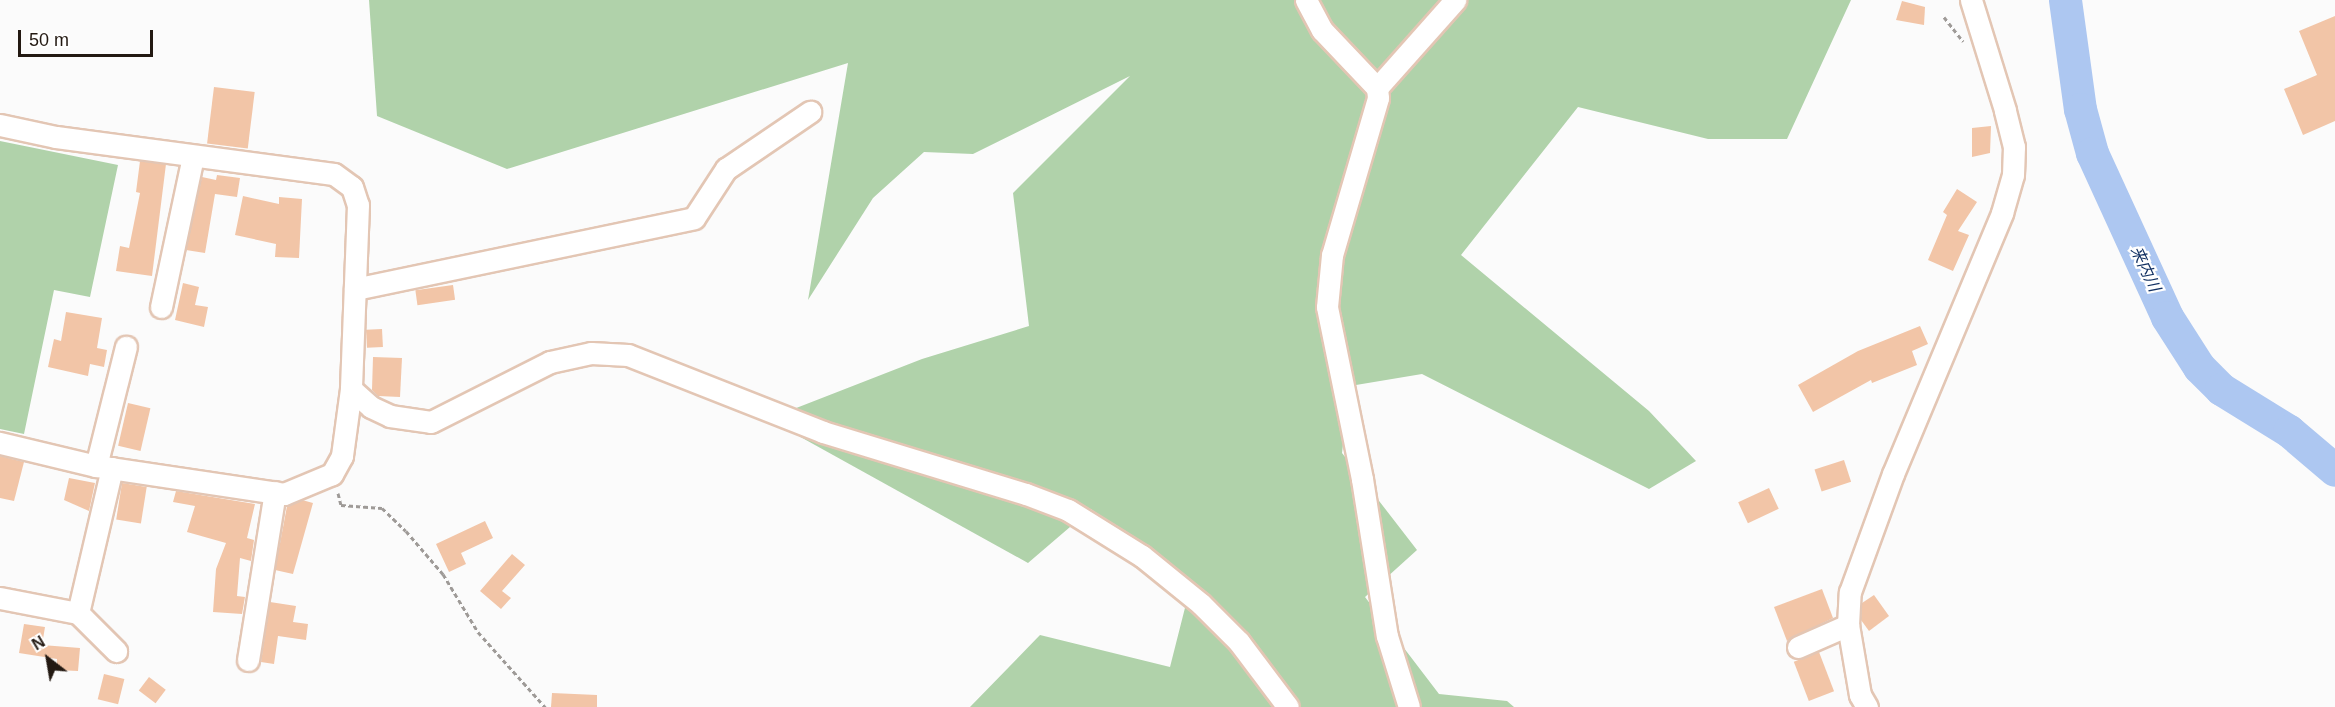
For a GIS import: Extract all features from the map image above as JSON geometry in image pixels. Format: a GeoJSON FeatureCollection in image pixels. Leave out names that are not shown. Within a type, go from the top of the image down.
{"type":"FeatureCollection","features":[{"type":"Feature","properties":{"kind":"street"},"geometry":{"type":"LineString","coordinates":[[1306,0],[1323,30],[1377,88],[1378,98],[1332,255],[1328,307],[1362,479],[1388,636],[1409,707]]}},
{"type":"Feature","properties":{"kind":"street"},"geometry":{"type":"LineString","coordinates":[[1377,88],[1455,0]]}},
{"type":"Feature","properties":{"kind":"street"},"geometry":{"type":"LineString","coordinates":[[1867,707],[1860,695],[1848,625],[1850,592],[1893,474],[2002,213],[2013,175],[2013,147],[2006,110],[1971,0]]}},
{"type":"Feature","properties":{"kind":"street"},"geometry":{"type":"LineString","coordinates":[[355,289],[694,218],[726,169],[810,112]]}},
{"type":"Feature","properties":{"kind":"street"},"geometry":{"type":"LineString","coordinates":[[0,125],[193,156],[334,174],[352,187],[358,205],[351,389],[342,456],[332,474],[284,494],[104,467],[0,443]]}},
{"type":"Feature","properties":{"kind":"street"},"geometry":{"type":"LineString","coordinates":[[161,307],[193,156]]}},
{"type":"Feature","properties":{"kind":"street"},"geometry":{"type":"LineString","coordinates":[[78,613],[126,347]]}},
{"type":"Feature","properties":{"kind":"street"},"geometry":{"type":"LineString","coordinates":[[351,389],[371,407],[390,416],[408,422],[431,422],[550,362],[591,353],[628,355],[823,432],[1026,494],[1068,510],[1142,556],[1201,604],[1239,642],[1288,707]]}},
{"type":"Feature","properties":{"kind":"street"},"geometry":{"type":"LineString","coordinates":[[248,660],[275,492]]}},
{"type":"Feature","properties":{"kind":"street"},"geometry":{"type":"LineString","coordinates":[[0,598],[78,613],[116,651]]}},
{"type":"Feature","properties":{"kind":"street"},"geometry":{"type":"LineString","coordinates":[[1798,646],[1848,625]]}},
{"type":"Feature","properties":{"kind":"path"},"geometry":{"type":"LineString","coordinates":[[332,474],[341,504],[382,508],[406,531],[443,574],[478,633],[544,707]]}},
{"type":"Feature","properties":{"kind":"green space"},"geometry":{"type":"Polygon","coordinates":[[[369,0],[1851,0],[1787,139],[1708,139],[1578,107],[1461,255],[1649,411],[1696,461],[1649,489],[1422,374],[1350,386],[1342,453],[1417,550],[1365,597],[1439,694],[1507,701],[1514,707],[970,707],[1040,635],[1170,667],[1189,592],[1091,509],[1028,563],[768,419],[922,359],[1029,326],[1013,193],[1130,76],[973,154],[924,152],[873,198],[808,300],[848,63],[507,169],[377,116],[369,0]]]}},
{"type":"Feature","properties":{"kind":"green space"},"geometry":{"type":"Polygon","coordinates":[[[0,141],[118,165],[90,297],[54,290],[24,434],[0,429],[0,141]]]}},
{"type":"Feature","properties":{"kind":"building"},"geometry":{"type":"Polygon","coordinates":[[[1902,1],[1925,7],[1924,25],[1896,20],[1902,1]]]}},
{"type":"Feature","properties":{"kind":"building"},"geometry":{"type":"Polygon","coordinates":[[[2335,16],[2335,121],[2303,135],[2284,89],[2317,75],[2299,31],[2335,16]]]}},
{"type":"Feature","properties":{"kind":"building"},"geometry":{"type":"Polygon","coordinates":[[[214,87],[255,92],[248,149],[207,144],[214,87]]]}},
{"type":"Feature","properties":{"kind":"building"},"geometry":{"type":"Polygon","coordinates":[[[1991,126],[1990,153],[1972,157],[1972,128],[1991,126]]]}},
{"type":"Feature","properties":{"kind":"building"},"geometry":{"type":"Polygon","coordinates":[[[140,161],[166,164],[152,276],[116,271],[120,246],[129,248],[140,193],[136,192],[140,161]]]}},
{"type":"Feature","properties":{"kind":"building"},"geometry":{"type":"Polygon","coordinates":[[[217,175],[240,178],[237,197],[215,194],[205,253],[186,250],[202,177],[216,180],[217,175]]]}},
{"type":"Feature","properties":{"kind":"building"},"geometry":{"type":"Polygon","coordinates":[[[1957,189],[1977,202],[1958,231],[1969,235],[1953,271],[1928,260],[1947,215],[1943,212],[1957,189]]]}},
{"type":"Feature","properties":{"kind":"building"},"geometry":{"type":"Polygon","coordinates":[[[243,196],[279,204],[279,197],[302,199],[299,258],[275,257],[276,244],[235,235],[243,196]]]}},
{"type":"Feature","properties":{"kind":"building"},"geometry":{"type":"Polygon","coordinates":[[[183,283],[199,287],[195,305],[208,307],[204,327],[175,320],[183,283]]]}},
{"type":"Feature","properties":{"kind":"building"},"geometry":{"type":"Polygon","coordinates":[[[453,285],[455,300],[417,305],[415,290],[453,285]]]}},
{"type":"Feature","properties":{"kind":"building"},"geometry":{"type":"Polygon","coordinates":[[[66,312],[102,318],[97,348],[107,350],[104,367],[90,364],[88,376],[48,367],[54,339],[61,341],[66,312]]]}},
{"type":"Feature","properties":{"kind":"building"},"geometry":{"type":"Polygon","coordinates":[[[1920,326],[1928,344],[1912,351],[1917,365],[1872,383],[1871,380],[1813,412],[1798,385],[1858,351],[1920,326]]]}},
{"type":"Feature","properties":{"kind":"building"},"geometry":{"type":"Polygon","coordinates":[[[382,329],[383,347],[367,348],[366,330],[382,329]]]}},
{"type":"Feature","properties":{"kind":"building"},"geometry":{"type":"Polygon","coordinates":[[[373,357],[402,358],[400,397],[378,396],[372,390],[373,357]]]}},
{"type":"Feature","properties":{"kind":"building"},"geometry":{"type":"Polygon","coordinates":[[[128,403],[150,408],[141,451],[118,446],[128,403]]]}},
{"type":"Feature","properties":{"kind":"building"},"geometry":{"type":"Polygon","coordinates":[[[0,456],[24,462],[14,501],[0,498],[0,456]]]}},
{"type":"Feature","properties":{"kind":"building"},"geometry":{"type":"Polygon","coordinates":[[[1844,460],[1851,482],[1822,491],[1815,470],[1844,460]]]}},
{"type":"Feature","properties":{"kind":"building"},"geometry":{"type":"Polygon","coordinates":[[[69,478],[95,483],[89,511],[64,500],[69,478]]]}},
{"type":"Feature","properties":{"kind":"building"},"geometry":{"type":"Polygon","coordinates":[[[122,483],[147,487],[141,523],[116,520],[122,483]]]}},
{"type":"Feature","properties":{"kind":"building"},"geometry":{"type":"Polygon","coordinates":[[[1769,488],[1779,509],[1748,523],[1738,502],[1769,488]]]}},
{"type":"Feature","properties":{"kind":"building"},"geometry":{"type":"Polygon","coordinates":[[[176,491],[255,504],[247,538],[254,540],[251,561],[240,558],[237,596],[245,597],[242,614],[213,612],[216,569],[226,543],[187,532],[195,506],[173,502],[176,491]]]}},
{"type":"Feature","properties":{"kind":"building"},"geometry":{"type":"Polygon","coordinates":[[[302,500],[313,503],[293,574],[275,570],[287,506],[302,500]]]}},
{"type":"Feature","properties":{"kind":"building"},"geometry":{"type":"Polygon","coordinates":[[[485,521],[493,538],[461,553],[466,564],[449,572],[436,544],[485,521]]]}},
{"type":"Feature","properties":{"kind":"building"},"geometry":{"type":"Polygon","coordinates":[[[512,554],[525,565],[502,591],[511,598],[501,609],[480,591],[512,554]]]}},
{"type":"Feature","properties":{"kind":"building"},"geometry":{"type":"Polygon","coordinates":[[[1822,589],[1833,618],[1787,641],[1774,607],[1822,589]]]}},
{"type":"Feature","properties":{"kind":"building"},"geometry":{"type":"Polygon","coordinates":[[[1874,595],[1889,616],[1869,631],[1861,620],[1862,603],[1874,595]]]}},
{"type":"Feature","properties":{"kind":"building"},"geometry":{"type":"Polygon","coordinates":[[[270,602],[296,606],[293,622],[308,624],[306,640],[278,636],[274,664],[261,662],[270,602]]]}},
{"type":"Feature","properties":{"kind":"building"},"geometry":{"type":"Polygon","coordinates":[[[24,624],[45,627],[42,645],[80,648],[78,671],[56,670],[57,659],[19,653],[24,624]]]}},
{"type":"Feature","properties":{"kind":"building"},"geometry":{"type":"Polygon","coordinates":[[[1819,652],[1834,691],[1809,701],[1794,662],[1819,652]]]}},
{"type":"Feature","properties":{"kind":"building"},"geometry":{"type":"Polygon","coordinates":[[[104,674],[124,679],[118,704],[98,699],[104,674]]]}},
{"type":"Feature","properties":{"kind":"building"},"geometry":{"type":"Polygon","coordinates":[[[149,677],[166,690],[156,703],[139,691],[149,677]]]}},
{"type":"Feature","properties":{"kind":"building"},"geometry":{"type":"Polygon","coordinates":[[[552,693],[597,695],[597,707],[551,707],[552,693]]]}},
{"type":"Feature","properties":{"kind":"waterway","name":"来内川"},"geometry":{"type":"LineString","coordinates":[[2065,0],[2080,109],[2092,153],[2167,317],[2199,367],[2221,389],[2289,431],[2335,470]]}}]}
